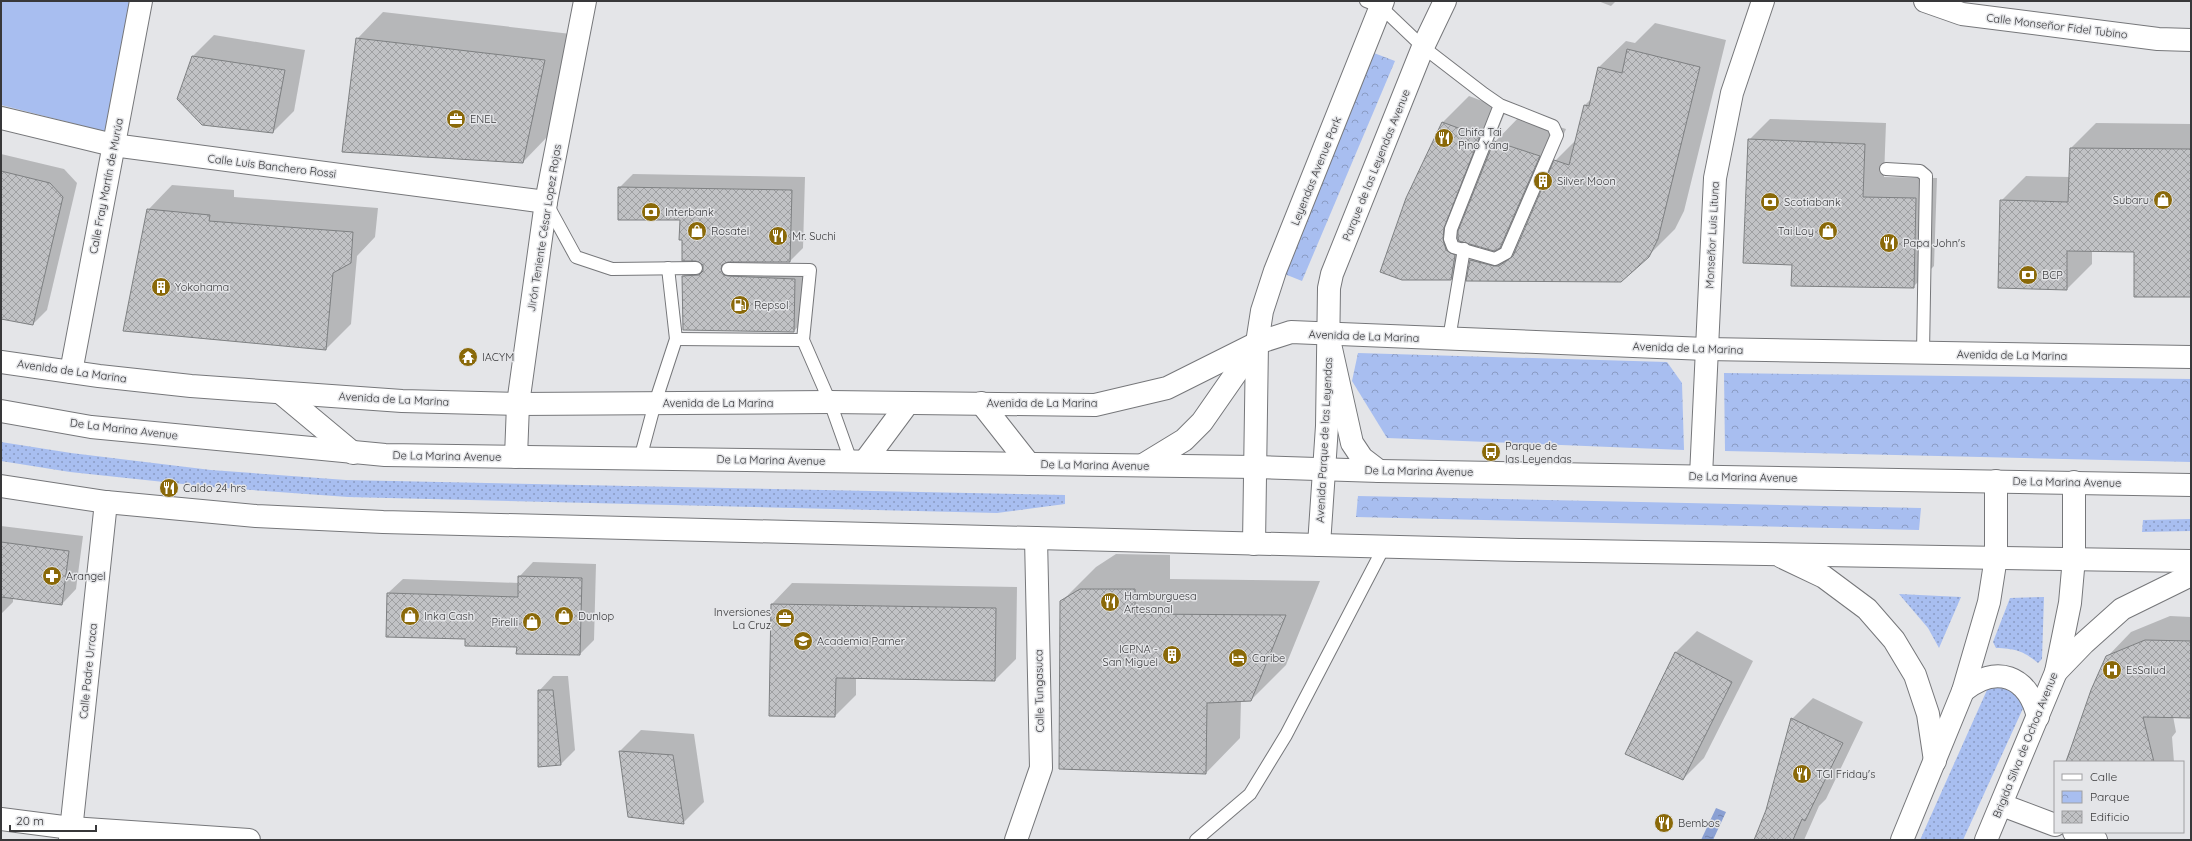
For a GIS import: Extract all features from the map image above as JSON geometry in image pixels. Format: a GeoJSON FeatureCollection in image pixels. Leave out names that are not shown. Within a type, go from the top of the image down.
{"type":"FeatureCollection","features":[{"type":"Feature","properties":{"kind":"main road","name":"Calle Fray Martín de Murúa"},"geometry":{"type":"LineString","coordinates":[[71,372],[141,1]]}},
{"type":"Feature","properties":{"kind":"main road","name":"Jirón Teniente César Lopez Rojas"},"geometry":{"type":"LineString","coordinates":[[516,457],[518,404],[546,202],[585,1]]}},
{"type":"Feature","properties":{"kind":"main road","name":"Parque de las Leyendas Avenue"},"geometry":{"type":"LineString","coordinates":[[1328,335],[1329,288],[1332,274],[1423,46],[1445,1]]}},
{"type":"Feature","properties":{"kind":"main road","name":"Monseñor Luis Lituna"},"geometry":{"type":"LineString","coordinates":[[1701,476],[1715,178],[1732,92],[1763,1]]}},
{"type":"Feature","properties":{"kind":"main road","name":"Calle Monseñor Fidel Tubino"},"geometry":{"type":"LineString","coordinates":[[1925,1],[1962,14],[2158,39],[2191,40]]}},
{"type":"Feature","properties":{"kind":"main road","name":"Leyendas Avenue Park"},"geometry":{"type":"LineString","coordinates":[[1257,343],[1262,311],[1276,271],[1377,3]]}},
{"type":"Feature","properties":{"kind":"main road","name":"Calle Luis Banchero Rossi"},"geometry":{"type":"LineString","coordinates":[[1,118],[113,145],[546,202]]}},
{"type":"Feature","properties":{"kind":"main road","name":"Avenida de La Marina"},"geometry":{"type":"LineString","coordinates":[[1,362],[191,386],[402,401],[518,404],[830,402],[1095,405],[1167,388],[1257,343],[1291,332],[1328,335],[1706,349],[2191,357]]}},
{"type":"Feature","properties":{"kind":"main road"},"geometry":{"type":"LineString","coordinates":[[1328,335],[1352,443],[1362,458],[1379,471]]}},
{"type":"Feature","properties":{"kind":"main road","name":"Avenida Parque de las Leyendas"},"geometry":{"type":"LineString","coordinates":[[1319,545],[1327,426],[1328,335]]}},
{"type":"Feature","properties":{"kind":"main road"},"geometry":{"type":"LineString","coordinates":[[1143,465],[1184,440],[1202,422],[1257,343]]}},
{"type":"Feature","properties":{"kind":"main road"},"geometry":{"type":"LineString","coordinates":[[1254,544],[1257,343]]}},
{"type":"Feature","properties":{"kind":"main road"},"geometry":{"type":"LineString","coordinates":[[281,393],[353,453]]}},
{"type":"Feature","properties":{"kind":"main road"},"geometry":{"type":"LineString","coordinates":[[858,462],[908,403]]}},
{"type":"Feature","properties":{"kind":"main road"},"geometry":{"type":"LineString","coordinates":[[980,403],[1029,464]]}},
{"type":"Feature","properties":{"kind":"main road","name":"De La Marina Avenue"},"geometry":{"type":"LineString","coordinates":[[1,411],[91,427],[353,453],[640,459],[1143,465],[1324,470],[2191,485]]}},
{"type":"Feature","properties":{"kind":"main road"},"geometry":{"type":"LineString","coordinates":[[1902,840],[1963,691],[1988,602],[1996,557],[1996,481]]}},
{"type":"Feature","properties":{"kind":"main road","name":"Brigida Silva de Ochoa Avenue"},"geometry":{"type":"LineString","coordinates":[[1986,840],[2002,805],[2056,672],[2070,603],[2074,558],[2074,482]]}},
{"type":"Feature","properties":{"kind":"main road"},"geometry":{"type":"LineString","coordinates":[[1,486],[106,502],[256,516],[383,522],[1384,547],[2191,561]]}},
{"type":"Feature","properties":{"kind":"main road","name":"Calle Padre Urraca"},"geometry":{"type":"LineString","coordinates":[[70,834],[106,502]]}},
{"type":"Feature","properties":{"kind":"main road","name":"Calle Tungasuca"},"geometry":{"type":"LineString","coordinates":[[1016,840],[1041,768],[1036,538]]}},
{"type":"Feature","properties":{"kind":"main road"},"geometry":{"type":"LineString","coordinates":[[1776,553],[1824,577],[1867,609],[1894,640],[1915,675],[1926,708],[1935,761]]}},
{"type":"Feature","properties":{"kind":"main road"},"geometry":{"type":"LineString","coordinates":[[2056,672],[2097,630],[2122,609],[2191,575]]}},
{"type":"Feature","properties":{"kind":"main road"},"geometry":{"type":"LineString","coordinates":[[1963,691],[1976,680],[1992,676],[2009,678],[2024,687],[2034,700],[2038,717]]}},
{"type":"Feature","properties":{"kind":"main road"},"geometry":{"type":"LineString","coordinates":[[2002,805],[2054,825]]}},
{"type":"Feature","properties":{"kind":"main road"},"geometry":{"type":"LineString","coordinates":[[1,819],[70,834],[249,840]]}},
{"type":"Feature","properties":{"kind":"main road"},"geometry":{"type":"LineString","coordinates":[[2077,833],[2096,840]]}},
{"type":"Feature","properties":{"kind":"lane"},"geometry":{"type":"LineString","coordinates":[[1377,3],[1423,46],[1500,105],[1553,126],[1557,135],[1506,253],[1495,258],[1453,247],[1450,239],[1451,229],[1500,105]]}},
{"type":"Feature","properties":{"kind":"lane"},"geometry":{"type":"LineString","coordinates":[[1886,169],[1920,171],[1926,176],[1923,353]]}},
{"type":"Feature","properties":{"kind":"lane"},"geometry":{"type":"LineString","coordinates":[[546,202],[576,257],[612,269],[696,268]]}},
{"type":"Feature","properties":{"kind":"lane"},"geometry":{"type":"LineString","coordinates":[[1449,339],[1464,250]]}},
{"type":"Feature","properties":{"kind":"lane"},"geometry":{"type":"LineString","coordinates":[[640,459],[655,403],[676,339],[668,268]]}},
{"type":"Feature","properties":{"kind":"lane"},"geometry":{"type":"LineString","coordinates":[[728,269],[810,270],[803,340],[858,462]]}},
{"type":"Feature","properties":{"kind":"lane"},"geometry":{"type":"LineString","coordinates":[[676,339],[803,340]]}},
{"type":"Feature","properties":{"kind":"lane"},"geometry":{"type":"LineString","coordinates":[[1196,840],[1250,794],[1286,735],[1384,547]]}},
{"type":"Feature","properties":{"kind":"green space"},"geometry":{"type":"Polygon","coordinates":[[[1,1],[132,1],[107,132],[1,105],[1,1]]]}},
{"type":"Feature","properties":{"kind":"green space"},"geometry":{"type":"Polygon","coordinates":[[[1374,53],[1395,61],[1302,281],[1282,273],[1374,53]]]}},
{"type":"Feature","properties":{"kind":"green space"},"geometry":{"type":"Polygon","coordinates":[[[1358,353],[1667,362],[1682,383],[1684,450],[1387,438],[1352,381],[1358,353]]]}},
{"type":"Feature","properties":{"kind":"green space"},"geometry":{"type":"Polygon","coordinates":[[[1724,373],[2191,379],[2191,462],[1725,451],[1724,373]]]}},
{"type":"Feature","properties":{"kind":"green space"},"geometry":{"type":"Polygon","coordinates":[[[1,442],[71,453],[211,470],[346,480],[1065,495],[1065,504],[997,513],[348,497],[211,487],[70,472],[1,461],[1,442]]]}},
{"type":"Feature","properties":{"kind":"green space"},"geometry":{"type":"Polygon","coordinates":[[[1358,496],[1921,508],[1919,530],[1356,517],[1358,496]]]}},
{"type":"Feature","properties":{"kind":"green space"},"geometry":{"type":"Polygon","coordinates":[[[2191,519],[2191,531],[2142,532],[2143,520],[2191,519]]]}},
{"type":"Feature","properties":{"kind":"green space"},"geometry":{"type":"Polygon","coordinates":[[[1899,594],[1961,597],[1939,648],[1928,628],[1899,594]]]}},
{"type":"Feature","properties":{"kind":"green space"},"geometry":{"type":"Polygon","coordinates":[[[2044,597],[2042,659],[2038,663],[2028,655],[2018,651],[1996,648],[1993,642],[2010,598],[2044,597]]]}},
{"type":"Feature","properties":{"kind":"green space"},"geometry":{"type":"Polygon","coordinates":[[[2002,684],[2020,686],[2025,704],[1963,840],[1920,840],[1987,690],[2002,684]]]}},
{"type":"Feature","properties":{"kind":"water"},"geometry":{"type":"Polygon","coordinates":[[[1716,808],[1726,812],[1713,840],[1701,840],[1716,808]]]}},
{"type":"Feature","properties":{"kind":"building"},"geometry":{"type":"Polygon","coordinates":[[[356,38],[545,60],[523,163],[342,152],[356,38]]]}},
{"type":"Feature","properties":{"kind":"building","name":"Silver Moon"},"geometry":{"type":"Polygon","coordinates":[[[1627,49],[1700,67],[1658,239],[1649,257],[1621,282],[1466,281],[1470,260],[1499,266],[1513,256],[1554,160],[1569,165],[1584,105],[1589,106],[1598,67],[1622,73],[1627,49]]]}},
{"type":"Feature","properties":{"kind":"building"},"geometry":{"type":"Polygon","coordinates":[[[192,56],[285,70],[273,133],[202,125],[177,99],[192,56]]]}},
{"type":"Feature","properties":{"kind":"building"},"geometry":{"type":"Polygon","coordinates":[[[1442,122],[1480,136],[1444,228],[1443,239],[1446,250],[1455,255],[1451,280],[1402,280],[1380,272],[1406,198],[1442,122]]]}},
{"type":"Feature","properties":{"kind":"building"},"geometry":{"type":"Polygon","coordinates":[[[1748,139],[1865,144],[1863,197],[1916,198],[1914,288],[1791,286],[1792,265],[1743,263],[1748,139]]]}},
{"type":"Feature","properties":{"kind":"building"},"geometry":{"type":"Polygon","coordinates":[[[1494,141],[1540,156],[1500,248],[1494,251],[1459,241],[1458,231],[1494,141]]]}},
{"type":"Feature","properties":{"kind":"building"},"geometry":{"type":"Polygon","coordinates":[[[2070,148],[2191,149],[2191,297],[2134,297],[2134,252],[2067,251],[2067,290],[1998,288],[2000,200],[2068,202],[2070,148]]]}},
{"type":"Feature","properties":{"kind":"building"},"geometry":{"type":"Polygon","coordinates":[[[1,171],[50,183],[63,197],[33,325],[1,319],[1,171]]]}},
{"type":"Feature","properties":{"kind":"building"},"geometry":{"type":"Polygon","coordinates":[[[618,187],[792,190],[790,262],[728,262],[722,265],[721,269],[724,275],[728,276],[795,279],[794,332],[683,330],[682,276],[699,275],[703,271],[703,265],[696,261],[682,261],[682,240],[679,240],[680,220],[618,220],[618,187]]]}},
{"type":"Feature","properties":{"kind":"building"},"geometry":{"type":"Polygon","coordinates":[[[147,209],[210,215],[209,221],[353,232],[351,263],[333,273],[326,350],[123,331],[147,209]]]}},
{"type":"Feature","properties":{"kind":"building"},"geometry":{"type":"Polygon","coordinates":[[[1,542],[69,551],[62,605],[1,597],[1,542]]]}},
{"type":"Feature","properties":{"kind":"building"},"geometry":{"type":"Polygon","coordinates":[[[518,576],[582,578],[580,655],[516,654],[517,647],[465,646],[465,639],[386,637],[387,593],[518,597],[518,576]]]}},
{"type":"Feature","properties":{"kind":"building"},"geometry":{"type":"Polygon","coordinates":[[[1080,589],[1135,589],[1135,614],[1286,615],[1251,701],[1207,703],[1206,774],[1059,769],[1060,601],[1080,589]]]}},
{"type":"Feature","properties":{"kind":"building"},"geometry":{"type":"Polygon","coordinates":[[[771,604],[996,608],[995,681],[836,678],[835,717],[769,716],[771,604]]]}},
{"type":"Feature","properties":{"kind":"building"},"geometry":{"type":"Polygon","coordinates":[[[2145,640],[2191,641],[2191,718],[2143,717],[2154,761],[2066,761],[2091,690],[2106,656],[2145,640]]]}},
{"type":"Feature","properties":{"kind":"building"},"geometry":{"type":"Polygon","coordinates":[[[1675,652],[1732,682],[1683,780],[1625,754],[1675,652]]]}},
{"type":"Feature","properties":{"kind":"building"},"geometry":{"type":"Polygon","coordinates":[[[538,690],[553,690],[561,765],[538,767],[538,690]]]}},
{"type":"Feature","properties":{"kind":"building","name":"TGI Friday's"},"geometry":{"type":"Polygon","coordinates":[[[1791,718],[1843,743],[1805,821],[1802,819],[1793,840],[1754,840],[1766,810],[1791,718]]]}},
{"type":"Feature","properties":{"kind":"building"},"geometry":{"type":"Polygon","coordinates":[[[619,751],[673,755],[684,824],[628,817],[619,751]]]}},
{"type":"Feature","properties":{"kind":"place","name":"ENEL"},"geometry":{"type":"Point","coordinates":[456,119]}},
{"type":"Feature","properties":{"kind":"place","name":"Chifa Tai Pino Yang"},"geometry":{"type":"Point","coordinates":[1444,138]}},
{"type":"Feature","properties":{"kind":"place","name":"Silver Moon"},"geometry":{"type":"Point","coordinates":[1543,181]}},
{"type":"Feature","properties":{"kind":"place","name":"Subaru"},"geometry":{"type":"Point","coordinates":[2163,200]}},
{"type":"Feature","properties":{"kind":"place","name":"Scotiabank"},"geometry":{"type":"Point","coordinates":[1770,202]}},
{"type":"Feature","properties":{"kind":"place","name":"Interbank"},"geometry":{"type":"Point","coordinates":[651,212]}},
{"type":"Feature","properties":{"kind":"place","name":"Rosatel"},"geometry":{"type":"Point","coordinates":[697,231]}},
{"type":"Feature","properties":{"kind":"place","name":"Tai Loy"},"geometry":{"type":"Point","coordinates":[1828,231]}},
{"type":"Feature","properties":{"kind":"place","name":"Mr. Suchi"},"geometry":{"type":"Point","coordinates":[778,236]}},
{"type":"Feature","properties":{"kind":"place","name":"Papa John's"},"geometry":{"type":"Point","coordinates":[1889,243]}},
{"type":"Feature","properties":{"kind":"place","name":"BCP"},"geometry":{"type":"Point","coordinates":[2028,275]}},
{"type":"Feature","properties":{"kind":"place","name":"Yokohama"},"geometry":{"type":"Point","coordinates":[161,287]}},
{"type":"Feature","properties":{"kind":"place","name":"Repsol"},"geometry":{"type":"Point","coordinates":[740,305]}},
{"type":"Feature","properties":{"kind":"place","name":"IACYM"},"geometry":{"type":"Point","coordinates":[468,357]}},
{"type":"Feature","properties":{"kind":"place","name":"Parque de las Leyendas"},"geometry":{"type":"Point","coordinates":[1491,452]}},
{"type":"Feature","properties":{"kind":"place","name":"Caldo 24 hrs"},"geometry":{"type":"Point","coordinates":[169,488]}},
{"type":"Feature","properties":{"kind":"place","name":"Arangel"},"geometry":{"type":"Point","coordinates":[52,576]}},
{"type":"Feature","properties":{"kind":"place","name":"Hamburguesa Artesanal"},"geometry":{"type":"Point","coordinates":[1110,602]}},
{"type":"Feature","properties":{"kind":"place","name":"Inka Cash"},"geometry":{"type":"Point","coordinates":[410,616]}},
{"type":"Feature","properties":{"kind":"place","name":"Dunlop"},"geometry":{"type":"Point","coordinates":[564,616]}},
{"type":"Feature","properties":{"kind":"place","name":"Inversiones La Cruz"},"geometry":{"type":"Point","coordinates":[785,618]}},
{"type":"Feature","properties":{"kind":"place","name":"Pirelli"},"geometry":{"type":"Point","coordinates":[532,622]}},
{"type":"Feature","properties":{"kind":"place","name":"Academia Pamer"},"geometry":{"type":"Point","coordinates":[803,641]}},
{"type":"Feature","properties":{"kind":"place","name":"ICPNA - San Miguel"},"geometry":{"type":"Point","coordinates":[1172,655]}},
{"type":"Feature","properties":{"kind":"place","name":"Caribe"},"geometry":{"type":"Point","coordinates":[1238,658]}},
{"type":"Feature","properties":{"kind":"place","name":"EsSalud"},"geometry":{"type":"Point","coordinates":[2112,670]}},
{"type":"Feature","properties":{"kind":"place","name":"TGI Friday's"},"geometry":{"type":"Point","coordinates":[1802,774]}},
{"type":"Feature","properties":{"kind":"place","name":"Bembos"},"geometry":{"type":"Point","coordinates":[1664,823]}}]}
